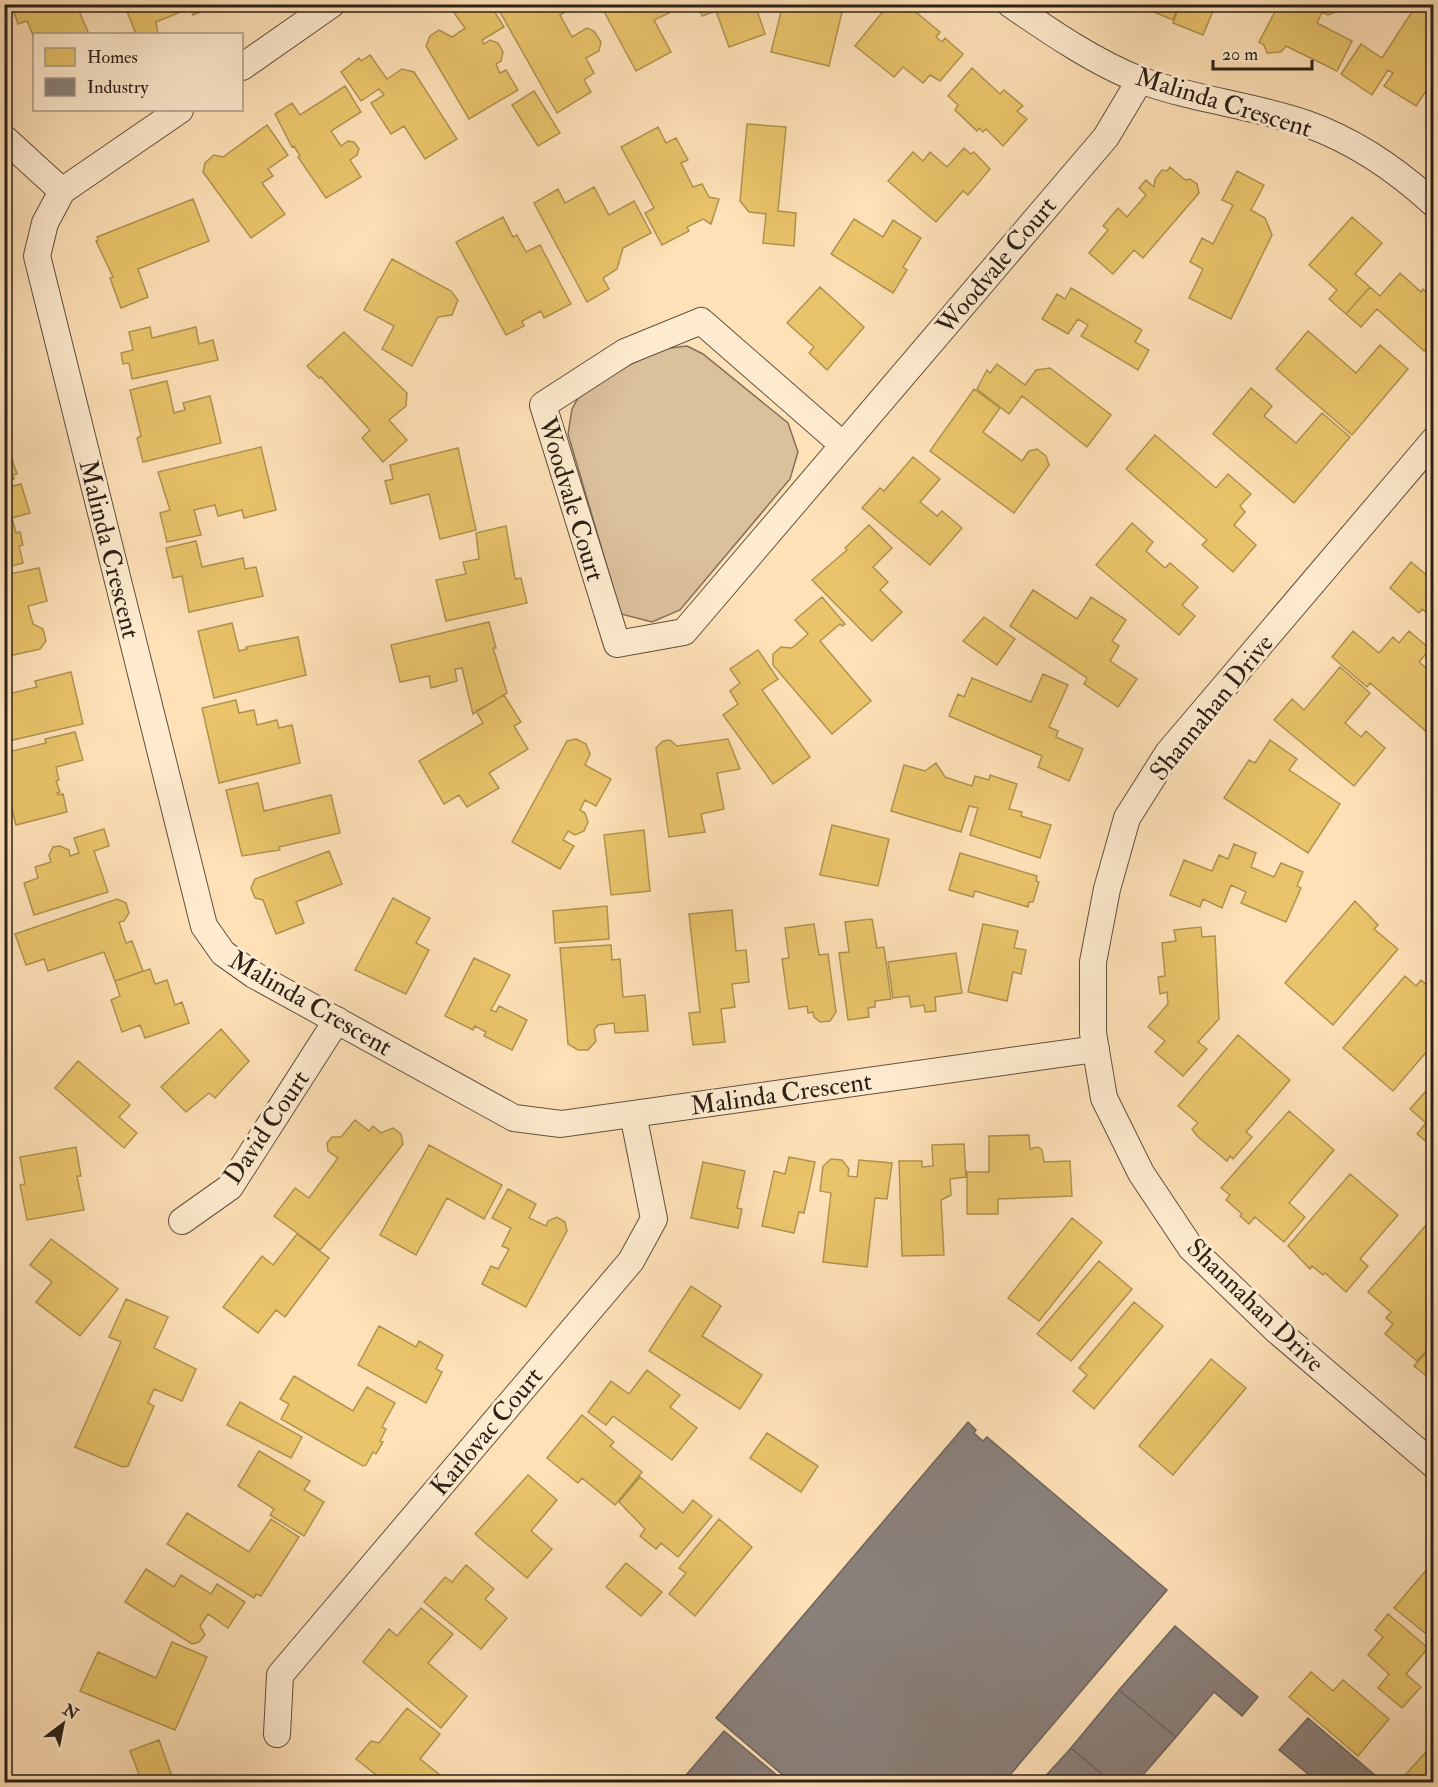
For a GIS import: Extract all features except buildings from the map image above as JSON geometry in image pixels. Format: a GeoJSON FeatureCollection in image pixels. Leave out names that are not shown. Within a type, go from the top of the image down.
{"type":"FeatureCollection","features":[{"type":"Feature","properties":{"kind":"street"},"geometry":{"type":"LineString","coordinates":[[243,66],[332,4]]}},
{"type":"Feature","properties":{"kind":"street","name":"Malinda Crescent"},"geometry":{"type":"LineString","coordinates":[[1010,4],[1056,36],[1140,80],[1307,124],[1357,147],[1395,171],[1434,204]]}},
{"type":"Feature","properties":{"kind":"street","name":"Woodvale Court"},"geometry":{"type":"LineString","coordinates":[[843,445],[701,321],[625,352],[543,405],[617,644],[684,632],[1106,137],[1140,80]]}},
{"type":"Feature","properties":{"kind":"street","name":"Malinda Crescent"},"geometry":{"type":"LineString","coordinates":[[179,111],[62,191],[45,223],[37,256],[204,926],[223,953],[254,975],[514,1118],[561,1124],[1096,1048]]}},
{"type":"Feature","properties":{"kind":"street"},"geometry":{"type":"LineString","coordinates":[[4,138],[62,191]]}},
{"type":"Feature","properties":{"kind":"street","name":"Shannahan Drive"},"geometry":{"type":"LineString","coordinates":[[1434,440],[1168,753],[1127,818],[1107,889],[1093,962],[1096,1048],[1104,1098],[1141,1173],[1191,1248],[1275,1329],[1434,1465]]}},
{"type":"Feature","properties":{"kind":"street","name":"David Court"},"geometry":{"type":"LineString","coordinates":[[182,1221],[230,1187],[337,1020]]}},
{"type":"Feature","properties":{"kind":"street","name":"Karlovac Court"},"geometry":{"type":"LineString","coordinates":[[277,1734],[280,1674],[631,1261],[654,1220],[633,1114]]}},
{"type":"Feature","properties":{"kind":"shaded area"},"geometry":{"type":"Polygon","coordinates":[[[687,346],[703,354],[788,423],[798,452],[790,479],[680,610],[652,622],[621,614],[568,434],[572,409],[584,387],[662,349],[687,346]]]}}]}
